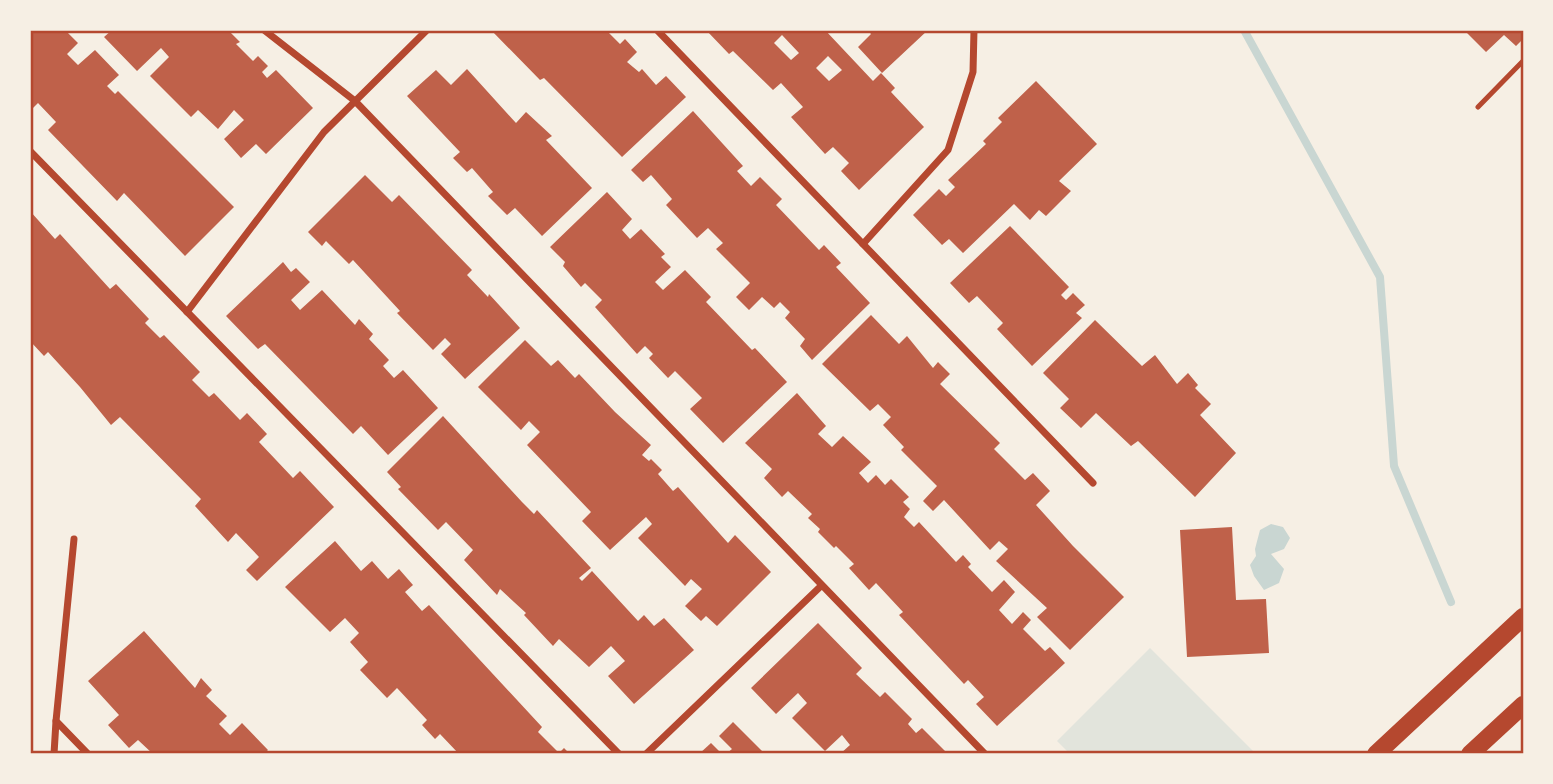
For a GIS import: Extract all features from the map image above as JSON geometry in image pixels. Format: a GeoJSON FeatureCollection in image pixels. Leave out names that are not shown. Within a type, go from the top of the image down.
{"type":"FeatureCollection","features":[{"type":"Feature","properties":{"kind":"main road"},"geometry":{"type":"LineString","coordinates":[[1376,754],[1523,617]]}},
{"type":"Feature","properties":{"kind":"main road"},"geometry":{"type":"LineString","coordinates":[[1470,754],[1523,705]]}},
{"type":"Feature","properties":{"kind":"street"},"geometry":{"type":"LineString","coordinates":[[264,30],[355,101],[985,754]]}},
{"type":"Feature","properties":{"kind":"street"},"geometry":{"type":"LineString","coordinates":[[187,312],[324,132],[426,30]]}},
{"type":"Feature","properties":{"kind":"street"},"geometry":{"type":"LineString","coordinates":[[657,30],[1093,483]]}},
{"type":"Feature","properties":{"kind":"street"},"geometry":{"type":"LineString","coordinates":[[863,244],[948,150],[973,72],[974,30]]}},
{"type":"Feature","properties":{"kind":"street"},"geometry":{"type":"LineString","coordinates":[[30,151],[619,754]]}},
{"type":"Feature","properties":{"kind":"street"},"geometry":{"type":"LineString","coordinates":[[54,754],[74,539]]}},
{"type":"Feature","properties":{"kind":"street"},"geometry":{"type":"LineString","coordinates":[[646,754],[821,586]]}},
{"type":"Feature","properties":{"kind":"street"},"geometry":{"type":"LineString","coordinates":[[56,721],[88,754]]}},
{"type":"Feature","properties":{"kind":"lane"},"geometry":{"type":"LineString","coordinates":[[1478,107],[1523,61]]}},
{"type":"Feature","properties":{"kind":"shaded area"},"geometry":{"type":"Polygon","coordinates":[[[1271,524],[1283,527],[1290,538],[1284,549],[1271,554],[1284,569],[1279,583],[1264,590],[1250,565],[1256,556],[1260,530],[1271,524]]]}},
{"type":"Feature","properties":{"kind":"shaded area"},"geometry":{"type":"Polygon","coordinates":[[[1150,648],[1254,752],[1252,754],[1070,754],[1057,741],[1150,648]]]}},
{"type":"Feature","properties":{"kind":"building"},"geometry":{"type":"Polygon","coordinates":[[[30,30],[65,30],[78,43],[67,54],[78,65],[95,50],[119,75],[107,86],[115,94],[118,91],[234,207],[185,256],[124,193],[117,201],[48,130],[56,122],[38,103],[30,111],[30,30]]]}},
{"type":"Feature","properties":{"kind":"building"},"geometry":{"type":"Polygon","coordinates":[[[112,30],[228,30],[240,42],[236,44],[253,61],[258,56],[268,66],[262,72],[267,78],[276,70],[313,108],[266,154],[256,144],[241,158],[224,139],[244,120],[234,110],[218,129],[198,110],[191,117],[150,76],[169,57],[161,48],[137,71],[104,37],[112,30]]]}},
{"type":"Feature","properties":{"kind":"building"},"geometry":{"type":"Polygon","coordinates":[[[491,30],[606,30],[620,44],[625,39],[637,52],[627,62],[639,72],[642,69],[656,85],[666,76],[686,97],[622,157],[544,78],[540,80],[491,30]]]}},
{"type":"Feature","properties":{"kind":"building"},"geometry":{"type":"Polygon","coordinates":[[[706,30],[825,30],[873,81],[881,73],[895,88],[891,92],[924,127],[859,190],[841,171],[849,163],[833,147],[825,154],[791,117],[803,107],[781,83],[773,90],[733,51],[729,54],[706,30]],[[782,35],[774,43],[791,60],[799,53],[782,35]],[[828,56],[816,68],[829,81],[842,70],[828,56]]]}},
{"type":"Feature","properties":{"kind":"building"},"geometry":{"type":"Polygon","coordinates":[[[868,30],[928,30],[882,73],[858,47],[871,34],[868,30]]]}},
{"type":"Feature","properties":{"kind":"building"},"geometry":{"type":"Polygon","coordinates":[[[1464,30],[1523,30],[1523,39],[1516,46],[1504,35],[1486,52],[1464,30]]]}},
{"type":"Feature","properties":{"kind":"building"},"geometry":{"type":"Polygon","coordinates":[[[467,69],[516,123],[526,112],[552,136],[546,140],[592,188],[542,236],[515,208],[507,215],[488,196],[493,192],[472,168],[467,172],[453,158],[460,152],[407,96],[436,70],[451,85],[467,69]]]}},
{"type":"Feature","properties":{"kind":"building"},"geometry":{"type":"Polygon","coordinates":[[[1036,81],[1097,144],[1059,181],[1071,191],[1046,216],[1039,210],[1030,220],[1014,204],[963,253],[949,239],[942,245],[913,215],[939,189],[946,196],[955,187],[948,180],[986,144],[983,141],[1002,122],[998,118],[1036,81]]]}},
{"type":"Feature","properties":{"kind":"building"},"geometry":{"type":"Polygon","coordinates":[[[693,111],[743,166],[737,171],[751,186],[760,177],[782,199],[776,205],[819,250],[824,245],[841,263],[836,267],[870,303],[812,360],[800,346],[805,339],[785,318],[790,312],[780,302],[774,308],[762,297],[749,310],[736,297],[750,283],[716,249],[723,243],[708,228],[697,238],[666,205],[672,199],[651,175],[643,182],[631,170],[693,111]]]}},
{"type":"Feature","properties":{"kind":"building"},"geometry":{"type":"Polygon","coordinates":[[[365,175],[392,202],[399,195],[472,270],[467,275],[488,297],[489,294],[520,328],[465,379],[441,354],[451,344],[445,338],[433,350],[397,313],[400,311],[353,260],[349,264],[326,241],[322,246],[308,232],[365,175]]]}},
{"type":"Feature","properties":{"kind":"building"},"geometry":{"type":"Polygon","coordinates":[[[607,192],[632,219],[622,230],[630,239],[641,229],[665,254],[661,257],[671,267],[655,282],[663,290],[685,270],[711,297],[706,302],[787,382],[723,443],[690,409],[702,398],[675,371],[668,378],[649,358],[653,354],[645,346],[637,354],[595,307],[602,300],[585,283],[581,287],[563,266],[565,262],[550,247],[607,192]]]}},
{"type":"Feature","properties":{"kind":"building"},"geometry":{"type":"Polygon","coordinates":[[[30,211],[55,239],[60,234],[110,289],[116,284],[149,319],[145,323],[160,338],[164,335],[200,372],[192,380],[209,397],[214,393],[240,420],[247,413],[267,434],[259,442],[293,478],[300,471],[334,507],[257,581],[246,570],[259,557],[236,533],[228,542],[195,506],[201,499],[120,417],[111,425],[48,352],[44,356],[30,341],[30,211]]]}},
{"type":"Feature","properties":{"kind":"building"},"geometry":{"type":"Polygon","coordinates":[[[1010,226],[1069,287],[1061,295],[1066,300],[1073,293],[1085,305],[1076,313],[1082,318],[1032,366],[997,329],[1003,323],[977,296],[969,303],[950,283],[1010,226]]]}},
{"type":"Feature","properties":{"kind":"building"},"geometry":{"type":"Polygon","coordinates":[[[283,262],[291,272],[296,268],[310,282],[291,300],[300,310],[322,290],[355,325],[359,319],[373,334],[369,339],[389,360],[383,366],[394,378],[403,370],[438,408],[388,455],[361,426],[353,434],[265,344],[258,349],[226,316],[283,262]]]}},
{"type":"Feature","properties":{"kind":"building"},"geometry":{"type":"Polygon","coordinates":[[[871,315],[899,344],[907,336],[933,368],[938,362],[950,374],[940,384],[1000,443],[994,449],[1025,480],[1033,473],[1050,491],[1036,505],[1124,597],[1070,650],[1037,617],[1047,608],[996,561],[1008,549],[999,541],[990,550],[944,500],[933,511],[923,501],[937,486],[901,450],[904,447],[883,425],[891,417],[878,404],[870,411],[822,364],[871,315]]]}},
{"type":"Feature","properties":{"kind":"building"},"geometry":{"type":"Polygon","coordinates":[[[1095,320],[1142,366],[1155,355],[1177,384],[1188,373],[1198,385],[1195,388],[1211,404],[1200,415],[1236,453],[1195,497],[1138,441],[1131,446],[1096,413],[1081,428],[1060,408],[1069,399],[1043,373],[1095,320]]]}},
{"type":"Feature","properties":{"kind":"building"},"geometry":{"type":"Polygon","coordinates":[[[525,340],[551,366],[558,360],[575,378],[579,374],[651,445],[642,455],[649,461],[651,459],[662,470],[658,474],[673,491],[678,487],[728,543],[735,535],[771,572],[717,626],[706,616],[701,621],[685,606],[702,589],[691,579],[685,586],[638,538],[652,524],[646,517],[610,550],[582,521],[591,512],[527,445],[540,432],[529,421],[521,430],[478,387],[525,340]]]}},
{"type":"Feature","properties":{"kind":"building"},"geometry":{"type":"Polygon","coordinates":[[[797,393],[826,426],[818,434],[832,447],[843,436],[871,462],[859,473],[868,483],[876,475],[885,485],[891,479],[909,497],[903,502],[910,509],[904,517],[914,527],[919,522],[956,562],[963,555],[971,564],[968,567],[992,592],[1004,580],[1015,592],[999,610],[1012,624],[1023,612],[1031,620],[1023,629],[1045,651],[1050,647],[1065,663],[997,726],[976,704],[984,697],[968,680],[964,684],[899,615],[903,612],[876,583],[869,590],[849,568],[854,564],[818,532],[820,529],[808,518],[812,514],[788,491],[782,497],[764,478],[772,469],[745,443],[797,393]]]}},
{"type":"Feature","properties":{"kind":"building"},"geometry":{"type":"Polygon","coordinates":[[[443,416],[522,502],[534,514],[537,510],[591,568],[579,578],[582,581],[592,571],[638,621],[644,615],[654,626],[664,618],[694,650],[634,704],[608,676],[625,661],[611,646],[589,667],[559,639],[553,646],[524,615],[526,613],[500,589],[497,595],[464,560],[473,550],[446,522],[438,530],[398,489],[401,487],[387,472],[443,416]]]}},
{"type":"Feature","properties":{"kind":"building"},"geometry":{"type":"Polygon","coordinates":[[[1232,527],[1236,600],[1266,599],[1269,653],[1187,657],[1180,530],[1232,527]]]}},
{"type":"Feature","properties":{"kind":"building"},"geometry":{"type":"Polygon","coordinates":[[[335,541],[361,571],[372,561],[388,579],[399,569],[413,585],[405,592],[422,611],[429,605],[542,727],[538,732],[559,753],[564,748],[570,754],[459,754],[440,734],[435,739],[422,725],[427,720],[397,688],[387,698],[360,670],[368,662],[350,642],[359,633],[345,618],[330,632],[285,587],[335,541]]]}},
{"type":"Feature","properties":{"kind":"building"},"geometry":{"type":"Polygon","coordinates":[[[818,623],[862,668],[856,674],[880,697],[885,692],[912,719],[908,724],[916,733],[922,728],[948,754],[840,754],[850,745],[842,735],[825,751],[792,718],[807,703],[798,693],[776,714],[751,688],[818,623]]]}},
{"type":"Feature","properties":{"kind":"building"},"geometry":{"type":"Polygon","coordinates":[[[144,631],[195,688],[201,678],[212,690],[206,696],[227,716],[219,724],[230,735],[242,723],[268,750],[264,754],[153,754],[138,740],[129,748],[108,725],[119,715],[88,681],[144,631]]]}},
{"type":"Feature","properties":{"kind":"building"},"geometry":{"type":"Polygon","coordinates":[[[733,722],[765,754],[726,754],[732,749],[719,736],[733,722]]]}},
{"type":"Feature","properties":{"kind":"building"},"geometry":{"type":"Polygon","coordinates":[[[711,743],[722,754],[699,754],[711,743]]]}},
{"type":"Feature","properties":{"kind":"waterway"},"geometry":{"type":"LineString","coordinates":[[1244,30],[1380,277],[1394,466],[1451,602]]}}]}
